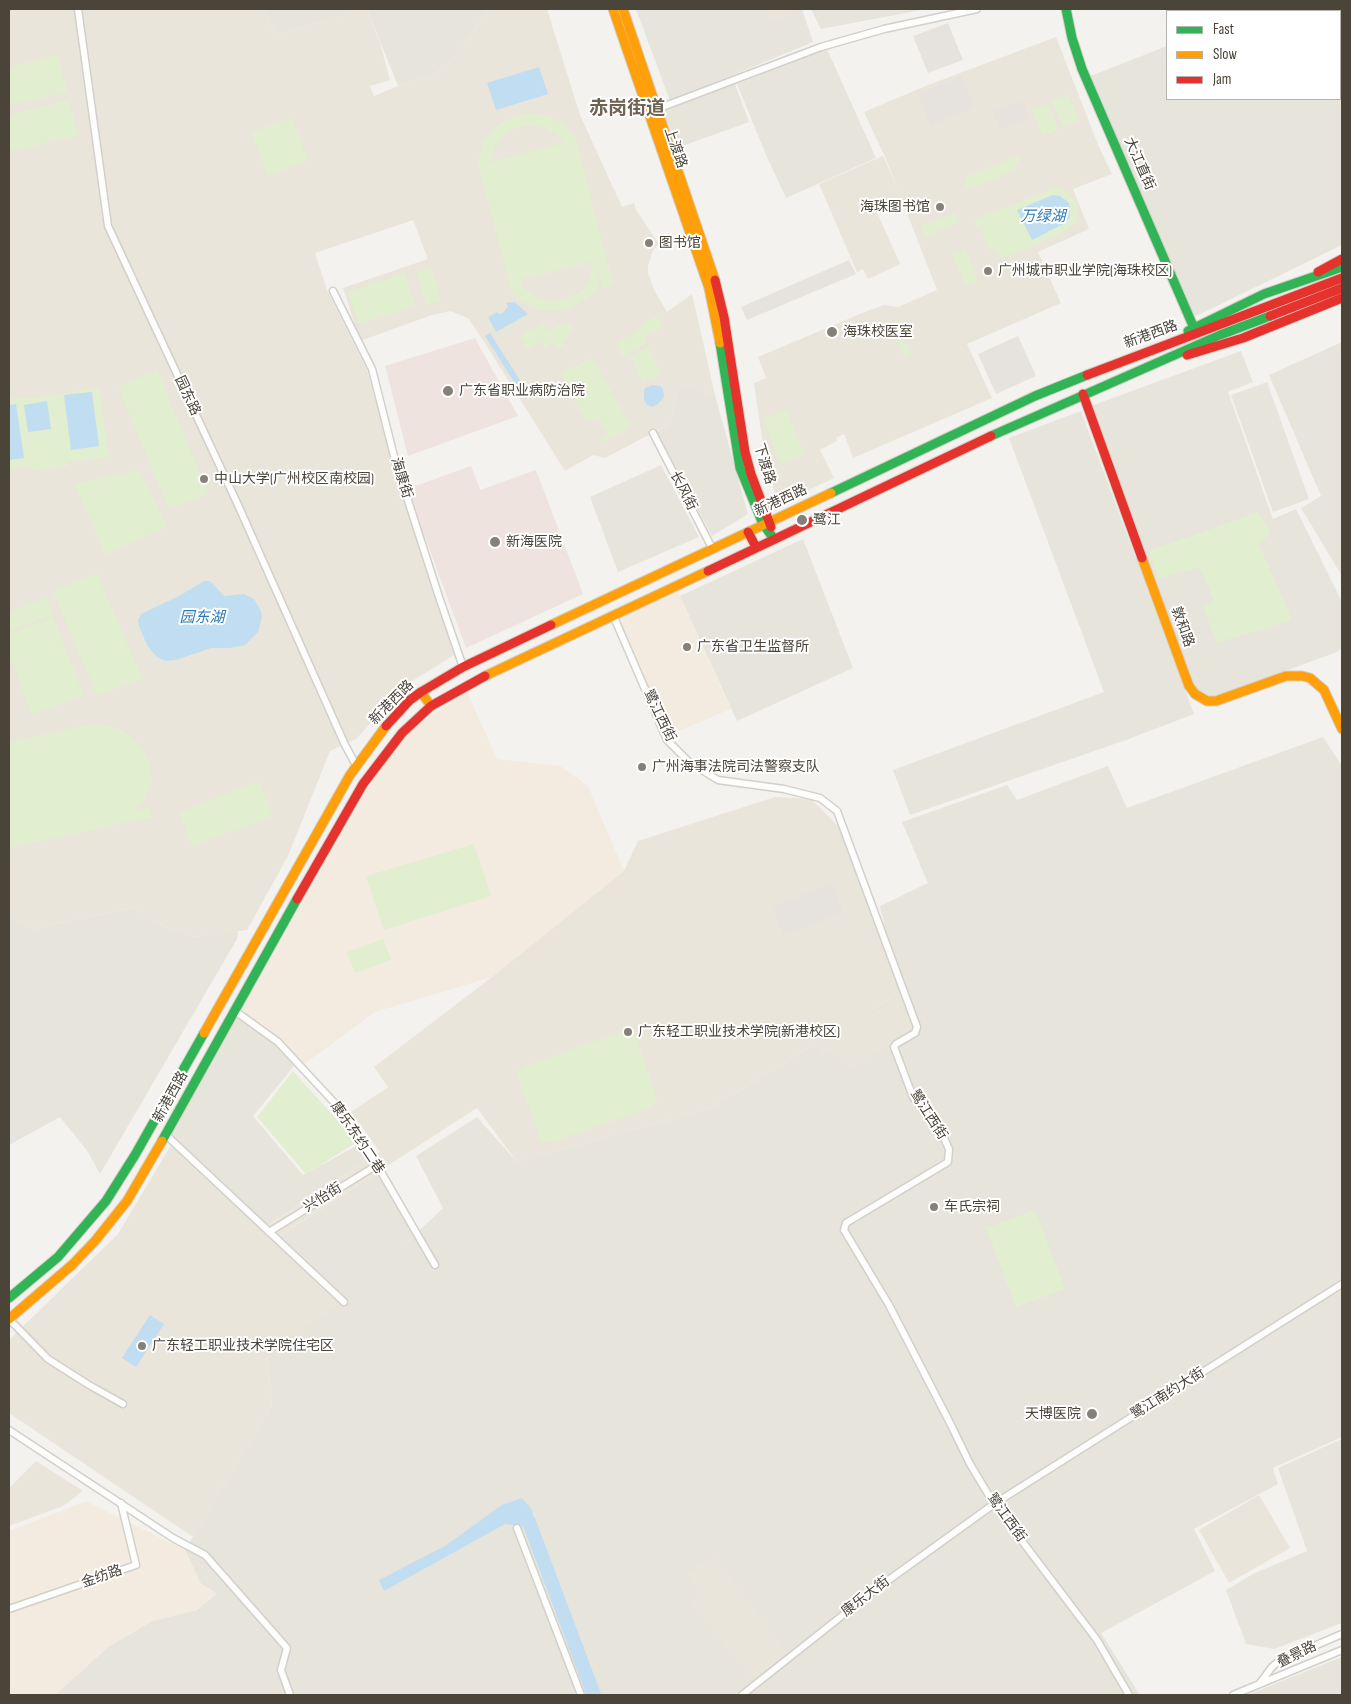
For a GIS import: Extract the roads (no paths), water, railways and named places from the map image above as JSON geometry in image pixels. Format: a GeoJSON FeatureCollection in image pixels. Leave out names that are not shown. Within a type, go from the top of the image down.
{"type":"FeatureCollection","features":[{"type":"Feature","properties":{"kind":"main road","name":"上渡路"},"geometry":{"type":"LineString","coordinates":[[613,9],[706,265]]}},
{"type":"Feature","properties":{"kind":"main road","name":"上渡路"},"geometry":{"type":"LineString","coordinates":[[623,9],[658,109],[706,265]]}},
{"type":"Feature","properties":{"kind":"main road","name":"大江直街"},"geometry":{"type":"LineString","coordinates":[[1066,9],[1072,38],[1082,69],[1194,328]]}},
{"type":"Feature","properties":{"kind":"main road"},"geometry":{"type":"LineString","coordinates":[[1309,278],[1342,259]]}},
{"type":"Feature","properties":{"kind":"main road","name":"下渡路"},"geometry":{"type":"LineString","coordinates":[[706,265],[722,305],[745,452],[767,523],[774,539]]}},
{"type":"Feature","properties":{"kind":"main road"},"geometry":{"type":"LineString","coordinates":[[1163,345],[1264,294],[1342,267]]}},
{"type":"Feature","properties":{"kind":"main road","name":"新港西路"},"geometry":{"type":"LineString","coordinates":[[9,1298],[58,1257],[106,1201],[135,1155],[356,765],[387,724],[410,700],[463,667],[1035,396],[1163,345],[1341,283]]}},
{"type":"Feature","properties":{"kind":"main road","name":"新港西路"},"geometry":{"type":"LineString","coordinates":[[9,1319],[72,1265],[100,1236],[127,1201],[142,1178],[320,858],[373,770],[402,733],[431,706],[473,682],[992,435],[1341,283]]}},
{"type":"Feature","properties":{"kind":"main road"},"geometry":{"type":"LineString","coordinates":[[1166,359],[1219,346],[1342,298]]}},
{"type":"Feature","properties":{"kind":"main road"},"geometry":{"type":"LineString","coordinates":[[1315,310],[1342,303]]}},
{"type":"Feature","properties":{"kind":"main road","name":"敦和路"},"geometry":{"type":"LineString","coordinates":[[1083,394],[1189,686],[1195,694],[1207,701],[1216,701],[1286,676],[1302,676],[1310,678],[1324,690],[1342,729]]}},
{"type":"Feature","properties":{"kind":"main road"},"geometry":{"type":"LineString","coordinates":[[806,505],[814,521]]}},
{"type":"Feature","properties":{"kind":"main road"},"geometry":{"type":"LineString","coordinates":[[748,532],[756,547]]}},
{"type":"Feature","properties":{"kind":"main road"},"geometry":{"type":"LineString","coordinates":[[421,692],[431,706]]}},
{"type":"Feature","properties":{"kind":"main road"},"geometry":{"type":"LineString","coordinates":[[306,851],[320,858]]}},
{"type":"Feature","properties":{"kind":"street","name":"园东路"},"geometry":{"type":"LineString","coordinates":[[78,9],[108,226],[238,505],[345,745],[356,765]]}},
{"type":"Feature","properties":{"kind":"street"},"geometry":{"type":"LineString","coordinates":[[658,109],[821,47],[884,29],[977,9]]}},
{"type":"Feature","properties":{"kind":"street","name":"海康街"},"geometry":{"type":"LineString","coordinates":[[334,290],[372,369],[395,460],[463,667]]}},
{"type":"Feature","properties":{"kind":"street","name":"长风街"},"geometry":{"type":"LineString","coordinates":[[653,433],[712,548]]}},
{"type":"Feature","properties":{"kind":"street","name":"鹭江西街"},"geometry":{"type":"LineString","coordinates":[[613,615],[667,740],[688,762],[718,780],[784,788],[820,798],[836,811],[918,1027],[915,1033],[894,1047],[913,1097],[942,1134],[949,1149],[948,1162],[846,1223],[844,1230],[889,1305],[970,1464],[994,1504],[1097,1640],[1129,1695]]}},
{"type":"Feature","properties":{"kind":"street","name":"康乐东约二巷"},"geometry":{"type":"LineString","coordinates":[[235,1011],[278,1042],[342,1111],[435,1265]]}},
{"type":"Feature","properties":{"kind":"street"},"geometry":{"type":"LineString","coordinates":[[166,1135],[344,1302]]}},
{"type":"Feature","properties":{"kind":"street","name":"兴怡街"},"geometry":{"type":"LineString","coordinates":[[269,1232],[376,1165]]}},
{"type":"Feature","properties":{"kind":"street","name":"鹭江南约大街"},"geometry":{"type":"LineString","coordinates":[[994,1504],[1342,1284]]}},
{"type":"Feature","properties":{"kind":"street"},"geometry":{"type":"LineString","coordinates":[[9,1319],[48,1359],[124,1404]]}},
{"type":"Feature","properties":{"kind":"street"},"geometry":{"type":"LineString","coordinates":[[9,1430],[173,1538],[205,1555],[287,1648],[281,1670],[290,1695]]}},
{"type":"Feature","properties":{"kind":"street","name":"金纺路"},"geometry":{"type":"LineString","coordinates":[[9,1609],[136,1565],[121,1503]]}},
{"type":"Feature","properties":{"kind":"street","name":"康乐大街"},"geometry":{"type":"LineString","coordinates":[[742,1695],[872,1592],[994,1504]]}},
{"type":"Feature","properties":{"kind":"street"},"geometry":{"type":"LineString","coordinates":[[516,1528],[581,1695]]}},
{"type":"Feature","properties":{"kind":"street","name":"叠景路"},"geometry":{"type":"LineString","coordinates":[[1259,1684],[1279,1661],[1342,1634]]}},
{"type":"Feature","properties":{"kind":"street","name":"叠景路"},"geometry":{"type":"LineString","coordinates":[[1233,1695],[1342,1650]]}},
{"type":"Feature","properties":{"kind":"water"},"geometry":{"type":"Polygon","coordinates":[[[539,67],[548,94],[496,110],[487,83],[539,67]]]}},
{"type":"Feature","properties":{"kind":"water","name":"万绿湖"},"geometry":{"type":"Polygon","coordinates":[[[1053,195],[1060,196],[1069,203],[1070,217],[1065,223],[1032,240],[1017,210],[1053,195]]]}},
{"type":"Feature","properties":{"kind":"water"},"geometry":{"type":"Polygon","coordinates":[[[515,302],[528,314],[496,332],[488,317],[497,312],[499,314],[503,313],[508,307],[506,303],[515,302]]]}},
{"type":"Feature","properties":{"kind":"water"},"geometry":{"type":"Polygon","coordinates":[[[490,333],[530,396],[525,399],[485,336],[490,333]]]}},
{"type":"Feature","properties":{"kind":"water"},"geometry":{"type":"Polygon","coordinates":[[[653,385],[660,386],[663,389],[664,397],[653,407],[647,405],[644,399],[644,392],[645,388],[653,385]]]}},
{"type":"Feature","properties":{"kind":"water"},"geometry":{"type":"Polygon","coordinates":[[[92,392],[99,446],[71,450],[64,395],[92,392]]]}},
{"type":"Feature","properties":{"kind":"water"},"geometry":{"type":"Polygon","coordinates":[[[47,401],[51,429],[28,432],[24,405],[47,401]]]}},
{"type":"Feature","properties":{"kind":"water"},"geometry":{"type":"Polygon","coordinates":[[[16,404],[24,458],[9,460],[9,405],[16,404]]]}},
{"type":"Feature","properties":{"kind":"water","name":"园东湖"},"geometry":{"type":"Polygon","coordinates":[[[204,581],[210,581],[224,596],[244,594],[254,599],[261,611],[262,617],[258,632],[245,645],[229,648],[211,648],[176,660],[166,661],[157,657],[147,645],[139,626],[138,620],[141,614],[179,596],[204,581]]]}},
{"type":"Feature","properties":{"kind":"water"},"geometry":{"type":"Polygon","coordinates":[[[150,1315],[164,1324],[136,1367],[122,1358],[150,1315]]]}},
{"type":"Feature","properties":{"kind":"water"},"geometry":{"type":"Polygon","coordinates":[[[522,1498],[532,1510],[536,1534],[522,1526],[505,1524],[384,1591],[379,1580],[445,1546],[502,1505],[522,1498]]]}},
{"type":"Feature","properties":{"kind":"waterway"},"geometry":{"type":"LineString","coordinates":[[522,1519],[529,1522],[594,1695]]}},
{"type":"Feature","properties":{"kind":"place","name":"海珠图书馆"},"geometry":{"type":"Point","coordinates":[940,207]}},
{"type":"Feature","properties":{"kind":"place","name":"图书馆"},"geometry":{"type":"Point","coordinates":[649,243]}},
{"type":"Feature","properties":{"kind":"place","name":"广州城市职业学院(海珠校区)"},"geometry":{"type":"Point","coordinates":[988,271]}},
{"type":"Feature","properties":{"kind":"place","name":"海珠校医室"},"geometry":{"type":"Point","coordinates":[832,332]}},
{"type":"Feature","properties":{"kind":"place","name":"广东省职业病防治院"},"geometry":{"type":"Point","coordinates":[448,391]}},
{"type":"Feature","properties":{"kind":"place","name":"中山大学(广州校区南校园)"},"geometry":{"type":"Point","coordinates":[204,479]}},
{"type":"Feature","properties":{"kind":"place","name":"鹭江"},"geometry":{"type":"Point","coordinates":[802,520]}},
{"type":"Feature","properties":{"kind":"place","name":"新海医院"},"geometry":{"type":"Point","coordinates":[495,542]}},
{"type":"Feature","properties":{"kind":"place","name":"广东省卫生监督所"},"geometry":{"type":"Point","coordinates":[687,647]}},
{"type":"Feature","properties":{"kind":"place","name":"广州海事法院司法警察支队"},"geometry":{"type":"Point","coordinates":[642,767]}},
{"type":"Feature","properties":{"kind":"place","name":"广东轻工职业技术学院(新港校区)"},"geometry":{"type":"Point","coordinates":[628,1032]}},
{"type":"Feature","properties":{"kind":"place","name":"车氏宗祠"},"geometry":{"type":"Point","coordinates":[934,1207]}},
{"type":"Feature","properties":{"kind":"place","name":"广东轻工职业技术学院住宅区"},"geometry":{"type":"Point","coordinates":[142,1346]}},
{"type":"Feature","properties":{"kind":"place","name":"天博医院"},"geometry":{"type":"Point","coordinates":[1092,1414]}},
{"type":"Feature","properties":{"kind":"district","name":"赤岗街道"},"geometry":{"type":"Point","coordinates":[627,109]}}]}
